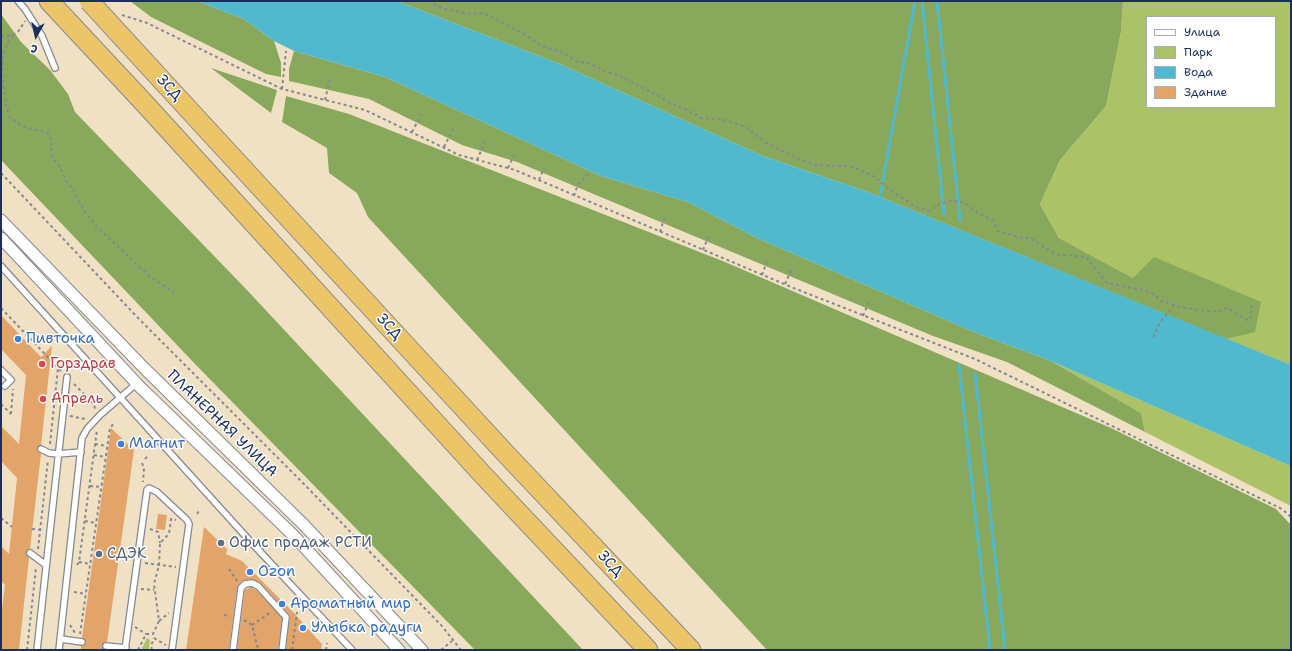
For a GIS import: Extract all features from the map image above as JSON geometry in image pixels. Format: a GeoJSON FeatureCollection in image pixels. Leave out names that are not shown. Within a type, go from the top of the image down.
{"type":"FeatureCollection","features":[{"type":"Feature","properties":{"kind":"highway","name":"ЗСД"},"geometry":{"type":"LineString","coordinates":[[49,1],[146,105],[483,475],[648,650]]}},
{"type":"Feature","properties":{"kind":"highway","name":"ЗСД"},"geometry":{"type":"LineString","coordinates":[[89,1],[506,454],[691,650]]}},
{"type":"Feature","properties":{"kind":"street","name":"ПЛАНЕРНАЯ УЛИЦА"},"geometry":{"type":"LineString","coordinates":[[1,220],[144,368],[304,525],[422,650]]}},
{"type":"Feature","properties":{"kind":"street","name":"ПЛАНЕРНАЯ УЛИЦА"},"geometry":{"type":"LineString","coordinates":[[1,238],[136,384],[294,536],[400,650]]}},
{"type":"Feature","properties":{"kind":"lane"},"geometry":{"type":"LineString","coordinates":[[18,1],[25,9],[42,36],[55,68]]}},
{"type":"Feature","properties":{"kind":"lane"},"geometry":{"type":"LineString","coordinates":[[1,266],[250,541],[352,650]]}},
{"type":"Feature","properties":{"kind":"lane"},"geometry":{"type":"LineString","coordinates":[[1,370],[11,380],[5,386]]}},
{"type":"Feature","properties":{"kind":"lane"},"geometry":{"type":"LineString","coordinates":[[37,650],[67,377]]}},
{"type":"Feature","properties":{"kind":"lane"},"geometry":{"type":"LineString","coordinates":[[60,650],[82,438],[86,429],[100,415],[136,384]]}},
{"type":"Feature","properties":{"kind":"lane"},"geometry":{"type":"LineString","coordinates":[[41,449],[49,453],[58,454],[81,452]]}},
{"type":"Feature","properties":{"kind":"lane"},"geometry":{"type":"LineString","coordinates":[[106,646],[126,649],[142,520],[147,490],[149,488],[153,489],[189,522],[172,649]]}},
{"type":"Feature","properties":{"kind":"lane"},"geometry":{"type":"LineString","coordinates":[[30,552],[46,565]]}},
{"type":"Feature","properties":{"kind":"lane"},"geometry":{"type":"LineString","coordinates":[[233,650],[241,588],[245,584],[252,583],[258,586],[286,617],[282,650]]}},
{"type":"Feature","properties":{"kind":"lane"},"geometry":{"type":"LineString","coordinates":[[61,639],[82,642]]}},
{"type":"Feature","properties":{"kind":"path"},"geometry":{"type":"LineString","coordinates":[[428,1],[444,8],[470,14],[484,14],[524,34],[541,46],[561,52],[578,62],[589,64],[606,72],[618,75],[701,118],[721,119],[746,127],[766,142],[799,159],[815,165],[843,165],[858,169],[875,177],[891,191],[918,208],[930,211],[939,204],[951,201],[964,202],[980,214],[993,221],[998,230],[1021,238],[1030,238],[1055,254],[1083,255],[1095,266],[1107,283],[1152,293],[1162,302],[1174,306],[1217,312],[1227,308],[1242,315],[1247,320],[1250,320],[1252,305]]}},
{"type":"Feature","properties":{"kind":"path"},"geometry":{"type":"LineString","coordinates":[[120,14],[147,23],[282,89],[365,110],[459,155],[508,168],[539,180],[762,275],[863,316],[976,359],[1282,509],[1291,517]]}},
{"type":"Feature","properties":{"kind":"path"},"geometry":{"type":"LineString","coordinates":[[18,32],[9,39],[2,55],[5,102],[10,117],[22,126],[48,133],[52,141],[51,152],[53,158],[60,167],[66,181],[73,189],[84,211],[96,226],[149,276],[174,293]]}},
{"type":"Feature","properties":{"kind":"path"},"geometry":{"type":"LineString","coordinates":[[1,37],[13,35]]}},
{"type":"Feature","properties":{"kind":"path"},"geometry":{"type":"LineString","coordinates":[[282,89],[286,51]]}},
{"type":"Feature","properties":{"kind":"path"},"geometry":{"type":"LineString","coordinates":[[325,100],[330,79]]}},
{"type":"Feature","properties":{"kind":"path"},"geometry":{"type":"LineString","coordinates":[[412,132],[421,115]]}},
{"type":"Feature","properties":{"kind":"path"},"geometry":{"type":"LineString","coordinates":[[444,147],[453,129]]}},
{"type":"Feature","properties":{"kind":"path"},"geometry":{"type":"LineString","coordinates":[[477,160],[485,142]]}},
{"type":"Feature","properties":{"kind":"path"},"geometry":{"type":"LineString","coordinates":[[508,168],[514,154]]}},
{"type":"Feature","properties":{"kind":"path"},"geometry":{"type":"LineString","coordinates":[[539,180],[544,168]]}},
{"type":"Feature","properties":{"kind":"path"},"geometry":{"type":"LineString","coordinates":[[1,173],[139,319],[305,485],[441,625],[461,650]]}},
{"type":"Feature","properties":{"kind":"path"},"geometry":{"type":"LineString","coordinates":[[574,196],[578,184],[588,174]]}},
{"type":"Feature","properties":{"kind":"path"},"geometry":{"type":"LineString","coordinates":[[660,232],[666,216]]}},
{"type":"Feature","properties":{"kind":"path"},"geometry":{"type":"LineString","coordinates":[[703,250],[709,235]]}},
{"type":"Feature","properties":{"kind":"path"},"geometry":{"type":"LineString","coordinates":[[762,275],[768,258]]}},
{"type":"Feature","properties":{"kind":"path"},"geometry":{"type":"LineString","coordinates":[[785,284],[792,268]]}},
{"type":"Feature","properties":{"kind":"path"},"geometry":{"type":"LineString","coordinates":[[863,316],[870,299]]}},
{"type":"Feature","properties":{"kind":"path"},"geometry":{"type":"LineString","coordinates":[[1153,337],[1160,322],[1174,306]]}},
{"type":"Feature","properties":{"kind":"path"},"geometry":{"type":"LineString","coordinates":[[1,308],[94,404],[100,415]]}},
{"type":"Feature","properties":{"kind":"path"},"geometry":{"type":"LineString","coordinates":[[27,650],[58,368]]}},
{"type":"Feature","properties":{"kind":"path"},"geometry":{"type":"LineString","coordinates":[[1,404],[11,414]]}},
{"type":"Feature","properties":{"kind":"path"},"geometry":{"type":"LineString","coordinates":[[67,414],[69,416],[85,418],[81,422]]}},
{"type":"Feature","properties":{"kind":"path"},"geometry":{"type":"LineString","coordinates":[[70,623],[71,629],[80,635],[107,446],[110,428],[115,422]]}},
{"type":"Feature","properties":{"kind":"path"},"geometry":{"type":"LineString","coordinates":[[76,572],[79,562],[85,521],[97,428]]}},
{"type":"Feature","properties":{"kind":"path"},"geometry":{"type":"LineString","coordinates":[[50,441],[60,442]]}},
{"type":"Feature","properties":{"kind":"path"},"geometry":{"type":"LineString","coordinates":[[95,444],[107,446]]}},
{"type":"Feature","properties":{"kind":"path"},"geometry":{"type":"LineString","coordinates":[[94,455],[106,457]]}},
{"type":"Feature","properties":{"kind":"path"},"geometry":{"type":"LineString","coordinates":[[145,459],[148,456]]}},
{"type":"Feature","properties":{"kind":"path"},"geometry":{"type":"LineString","coordinates":[[142,463],[144,468],[142,480],[147,490]]}},
{"type":"Feature","properties":{"kind":"path"},"geometry":{"type":"LineString","coordinates":[[90,486],[101,487]]}},
{"type":"Feature","properties":{"kind":"path"},"geometry":{"type":"LineString","coordinates":[[1,518],[12,527]]}},
{"type":"Feature","properties":{"kind":"path"},"geometry":{"type":"LineString","coordinates":[[160,543],[169,534],[171,519],[189,522]]}},
{"type":"Feature","properties":{"kind":"path"},"geometry":{"type":"LineString","coordinates":[[142,520],[151,531],[158,532],[160,543],[159,565],[154,590],[159,621],[153,634],[154,638],[151,646],[152,650]]}},
{"type":"Feature","properties":{"kind":"path"},"geometry":{"type":"LineString","coordinates":[[85,521],[96,523]]}},
{"type":"Feature","properties":{"kind":"path"},"geometry":{"type":"LineString","coordinates":[[79,562],[90,564]]}},
{"type":"Feature","properties":{"kind":"path"},"geometry":{"type":"LineString","coordinates":[[137,562],[183,568]]}},
{"type":"Feature","properties":{"kind":"path"},"geometry":{"type":"LineString","coordinates":[[229,569],[235,578]]}},
{"type":"Feature","properties":{"kind":"path"},"geometry":{"type":"LineString","coordinates":[[73,600],[74,585]]}},
{"type":"Feature","properties":{"kind":"path"},"geometry":{"type":"LineString","coordinates":[[133,590],[154,590]]}},
{"type":"Feature","properties":{"kind":"path"},"geometry":{"type":"LineString","coordinates":[[74,592],[86,594]]}},
{"type":"Feature","properties":{"kind":"path"},"geometry":{"type":"LineString","coordinates":[[252,625],[278,607]]}},
{"type":"Feature","properties":{"kind":"path"},"geometry":{"type":"LineString","coordinates":[[292,650],[297,612]]}},
{"type":"Feature","properties":{"kind":"path"},"geometry":{"type":"LineString","coordinates":[[224,615],[238,617],[252,625],[258,650],[264,650]]}},
{"type":"Feature","properties":{"kind":"path"},"geometry":{"type":"LineString","coordinates":[[129,624],[146,634],[153,634]]}},
{"type":"Feature","properties":{"kind":"path"},"geometry":{"type":"LineString","coordinates":[[138,650],[146,634]]}},
{"type":"Feature","properties":{"kind":"path"},"geometry":{"type":"LineString","coordinates":[[154,638],[172,649]]}},
{"type":"Feature","properties":{"kind":"path"},"geometry":{"type":"LineString","coordinates":[[441,650],[453,640]]}},
{"type":"Feature","properties":{"kind":"path"},"geometry":{"type":"LineString","coordinates":[[326,650],[327,643]]}},
{"type":"Feature","properties":{"kind":"green space"},"geometry":{"type":"Polygon","coordinates":[[[130,1],[197,1],[244,19],[274,41],[281,63],[281,77],[266,74],[151,17],[130,1]]]}},
{"type":"Feature","properties":{"kind":"green space"},"geometry":{"type":"Polygon","coordinates":[[[397,1],[1123,1],[1121,32],[1106,106],[1060,160],[1040,204],[1059,238],[1133,278],[1154,257],[1261,302],[1255,332],[1226,339],[868,192],[763,156],[560,64],[397,1]]]}},
{"type":"Feature","properties":{"kind":"green space"},"geometry":{"type":"Polygon","coordinates":[[[1123,1],[1291,1],[1291,365],[1226,339],[1255,331],[1133,278],[1059,238],[1040,204],[1060,160],[1106,106],[1121,32],[1123,1]]]}},
{"type":"Feature","properties":{"kind":"green space"},"geometry":{"type":"Polygon","coordinates":[[[1,14],[21,42],[50,70],[68,94],[75,112],[246,289],[583,650],[475,650],[197,366],[1,160],[1,14]]]}},
{"type":"Feature","properties":{"kind":"green space"},"geometry":{"type":"Polygon","coordinates":[[[294,51],[385,77],[601,176],[688,202],[757,238],[974,332],[1051,361],[1141,413],[1145,432],[1007,362],[933,336],[517,162],[462,145],[369,99],[289,81],[289,69],[294,51]]]}},
{"type":"Feature","properties":{"kind":"green space"},"geometry":{"type":"Polygon","coordinates":[[[211,68],[277,90],[271,113],[211,68]]]}},
{"type":"Feature","properties":{"kind":"green space"},"geometry":{"type":"Polygon","coordinates":[[[286,96],[349,114],[725,262],[1111,428],[1276,509],[1291,525],[1291,650],[767,650],[368,217],[357,193],[329,173],[327,148],[282,122],[286,96]]]}},
{"type":"Feature","properties":{"kind":"green space"},"geometry":{"type":"Polygon","coordinates":[[[1051,361],[1291,466],[1291,506],[1145,432],[1141,413],[1051,361]]]}},
{"type":"Feature","properties":{"kind":"green space"},"geometry":{"type":"Polygon","coordinates":[[[147,638],[150,640],[149,650],[141,650],[147,638]]]}},
{"type":"Feature","properties":{"kind":"water"},"geometry":{"type":"Polygon","coordinates":[[[197,1],[397,1],[560,64],[763,156],[868,192],[1291,365],[1291,466],[1051,361],[974,332],[757,238],[688,202],[601,176],[385,77],[294,51],[274,41],[244,19],[197,1]]]}},
{"type":"Feature","properties":{"kind":"building"},"geometry":{"type":"Polygon","coordinates":[[[1,315],[41,357],[52,346],[41,445],[37,449],[41,454],[30,549],[26,553],[29,558],[19,650],[1,650],[1,617],[5,585],[1,581],[1,546],[9,554],[17,478],[1,461],[1,426],[19,444],[26,375],[1,349],[1,315]]]}},
{"type":"Feature","properties":{"kind":"building"},"geometry":{"type":"Polygon","coordinates":[[[111,428],[134,450],[107,642],[102,645],[105,650],[81,650],[81,646],[85,645],[86,642],[82,638],[111,428]]]}},
{"type":"Feature","properties":{"kind":"building"},"geometry":{"type":"Polygon","coordinates":[[[158,514],[167,515],[165,530],[156,529],[158,514]]]}},
{"type":"Feature","properties":{"kind":"building"},"geometry":{"type":"Polygon","coordinates":[[[204,527],[227,549],[226,554],[242,561],[294,613],[322,644],[321,650],[286,650],[290,615],[261,583],[251,579],[242,581],[237,587],[229,650],[186,650],[204,527]]]}},
{"type":"Feature","properties":{"kind":"building"},"geometry":{"type":"Polygon","coordinates":[[[251,587],[255,589],[282,618],[278,650],[237,650],[245,590],[251,587]]]}},
{"type":"Feature","properties":{"kind":"waterway"},"geometry":{"type":"LineString","coordinates":[[880,197],[915,1]]}},
{"type":"Feature","properties":{"kind":"waterway"},"geometry":{"type":"LineString","coordinates":[[922,1],[944,214]]}},
{"type":"Feature","properties":{"kind":"waterway"},"geometry":{"type":"LineString","coordinates":[[937,1],[960,220]]}},
{"type":"Feature","properties":{"kind":"waterway"},"geometry":{"type":"LineString","coordinates":[[959,365],[990,650]]}},
{"type":"Feature","properties":{"kind":"waterway"},"geometry":{"type":"LineString","coordinates":[[975,373],[1005,650]]}},
{"type":"Feature","properties":{"kind":"place","name":"Пивточка"},"geometry":{"type":"Point","coordinates":[18,339]}},
{"type":"Feature","properties":{"kind":"place","name":"Горздрав"},"geometry":{"type":"Point","coordinates":[42,364]}},
{"type":"Feature","properties":{"kind":"place","name":"Апрель"},"geometry":{"type":"Point","coordinates":[43,399]}},
{"type":"Feature","properties":{"kind":"place","name":"Магнит"},"geometry":{"type":"Point","coordinates":[121,444]}},
{"type":"Feature","properties":{"kind":"place","name":"Офис продаж РСТИ"},"geometry":{"type":"Point","coordinates":[221,543]}},
{"type":"Feature","properties":{"kind":"place","name":"СДЭК"},"geometry":{"type":"Point","coordinates":[99,554]}},
{"type":"Feature","properties":{"kind":"place","name":"Ozon"},"geometry":{"type":"Point","coordinates":[250,572]}},
{"type":"Feature","properties":{"kind":"place","name":"Ароматный мир"},"geometry":{"type":"Point","coordinates":[282,604]}},
{"type":"Feature","properties":{"kind":"place","name":"Улыбка радуги"},"geometry":{"type":"Point","coordinates":[303,628]}}]}
